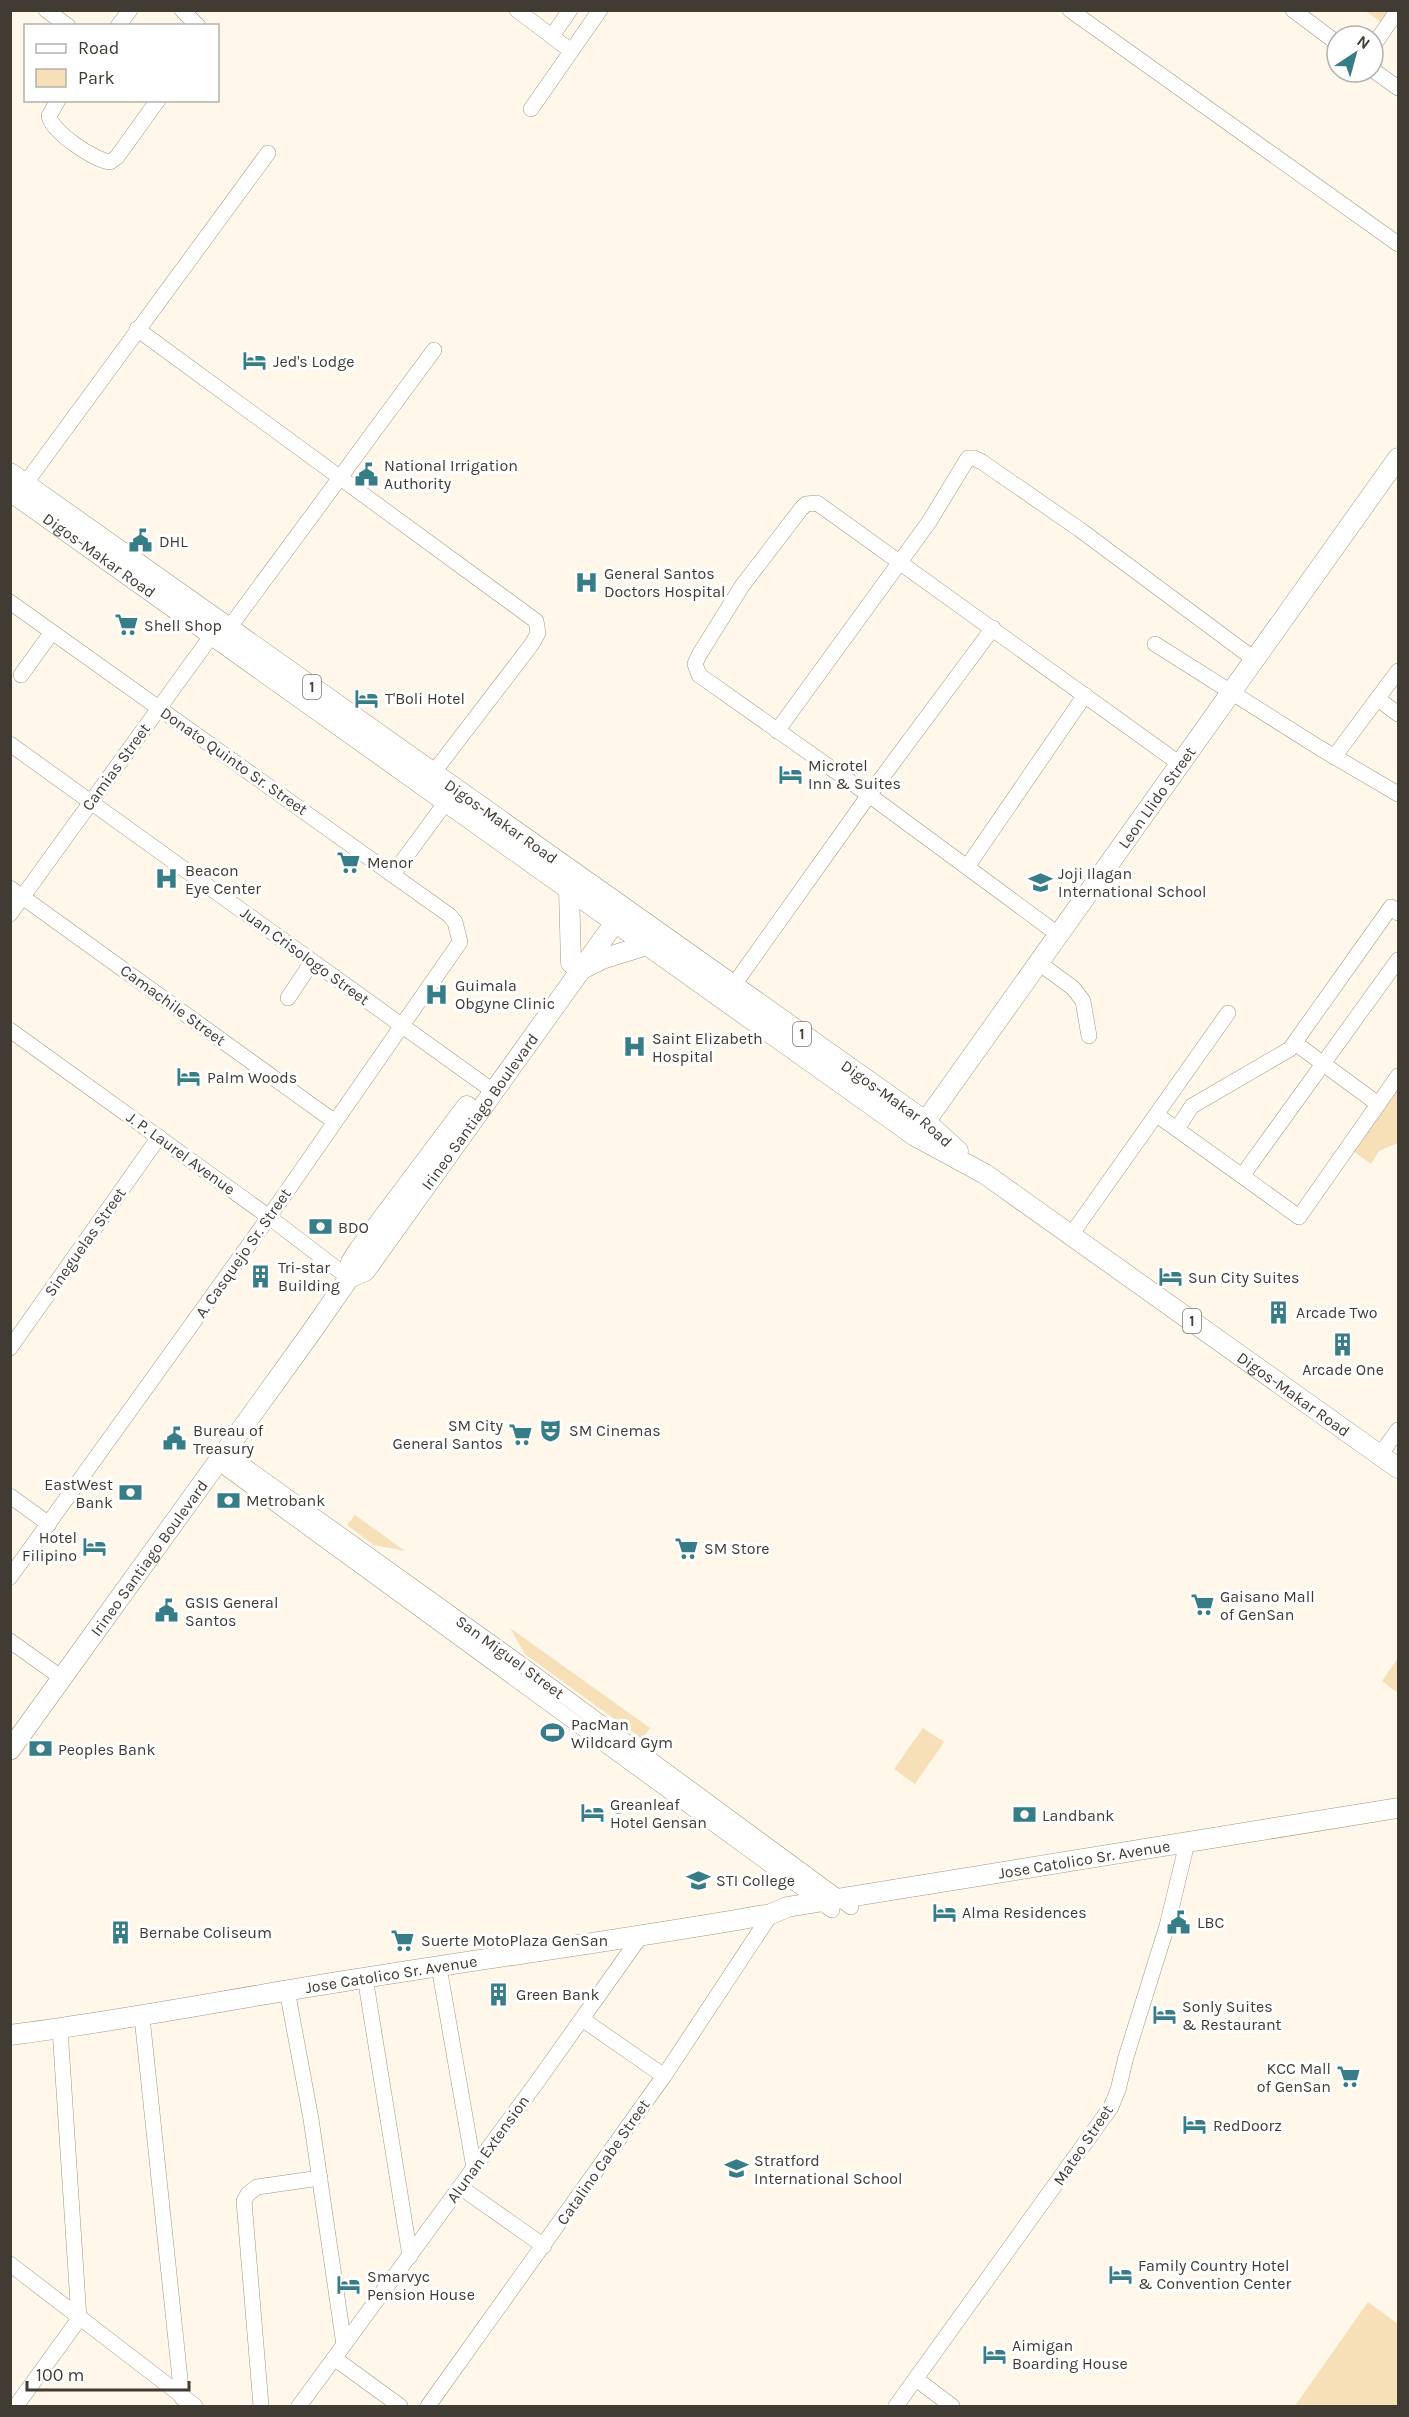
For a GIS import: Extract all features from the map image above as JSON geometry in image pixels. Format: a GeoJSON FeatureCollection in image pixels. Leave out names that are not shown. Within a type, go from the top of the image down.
{"type":"FeatureCollection","features":[{"type":"Feature","properties":{"kind":"main road","name":"Leon Llido Street"},"geometry":{"type":"LineString","coordinates":[[920,1129],[1398,458]]}},
{"type":"Feature","properties":{"kind":"main road","name":"Digos-Makar Road"},"geometry":{"type":"LineString","coordinates":[[15,483],[614,911],[734,986],[920,1129]]}},
{"type":"Feature","properties":{"kind":"main road","name":"Digos-Makar Road"},"geometry":{"type":"LineString","coordinates":[[451,795],[569,890],[614,911],[647,945],[985,1174],[1398,1468]]}},
{"type":"Feature","properties":{"kind":"main road"},"geometry":{"type":"LineString","coordinates":[[569,890],[576,966],[647,945]]}},
{"type":"Feature","properties":{"kind":"main road","name":"Irineo Santiago Boulevard"},"geometry":{"type":"LineString","coordinates":[[10,1750],[349,1278],[365,1271],[488,1087],[614,911]]}},
{"type":"Feature","properties":{"kind":"main road","name":"Jose Catolico Sr. Avenue"},"geometry":{"type":"LineString","coordinates":[[1185,1849],[1398,1808]]}},
{"type":"Feature","properties":{"kind":"main road","name":"Jose Catolico Sr. Avenue"},"geometry":{"type":"LineString","coordinates":[[10,2034],[142,2017],[365,1977],[640,1937],[771,1914],[788,1917],[836,1904],[1185,1849],[1398,1820]]}},
{"type":"Feature","properties":{"kind":"street"},"geometry":{"type":"LineString","coordinates":[[46,10],[65,24]]}},
{"type":"Feature","properties":{"kind":"street"},"geometry":{"type":"LineString","coordinates":[[120,24],[130,10]]}},
{"type":"Feature","properties":{"kind":"street"},"geometry":{"type":"LineString","coordinates":[[182,10],[196,24]]}},
{"type":"Feature","properties":{"kind":"street"},"geometry":{"type":"LineString","coordinates":[[517,10],[571,51]]}},
{"type":"Feature","properties":{"kind":"street"},"geometry":{"type":"LineString","coordinates":[[552,36],[570,10]]}},
{"type":"Feature","properties":{"kind":"street"},"geometry":{"type":"LineString","coordinates":[[531,109],[600,10]]}},
{"type":"Feature","properties":{"kind":"street"},"geometry":{"type":"LineString","coordinates":[[1070,10],[1398,244]]}},
{"type":"Feature","properties":{"kind":"street"},"geometry":{"type":"LineString","coordinates":[[1293,10],[1310,15],[1325,31]]}},
{"type":"Feature","properties":{"kind":"street"},"geometry":{"type":"LineString","coordinates":[[1385,29],[1398,10]]}},
{"type":"Feature","properties":{"kind":"street"},"geometry":{"type":"LineString","coordinates":[[1385,79],[1398,88]]}},
{"type":"Feature","properties":{"kind":"street"},"geometry":{"type":"LineString","coordinates":[[57,102],[49,116],[50,123],[96,157],[110,162],[117,157],[157,102]]}},
{"type":"Feature","properties":{"kind":"street"},"geometry":{"type":"LineString","coordinates":[[15,483],[137,329],[268,153]]}},
{"type":"Feature","properties":{"kind":"street"},"geometry":{"type":"LineString","coordinates":[[137,329],[341,476],[536,621],[538,633],[532,644],[429,780]]}},
{"type":"Feature","properties":{"kind":"street","name":"Camias Street"},"geometry":{"type":"LineString","coordinates":[[10,914],[159,709],[341,476],[434,350]]}},
{"type":"Feature","properties":{"kind":"street"},"geometry":{"type":"LineString","coordinates":[[777,731],[935,513],[968,458],[974,458],[1079,529],[1254,659]]}},
{"type":"Feature","properties":{"kind":"street"},"geometry":{"type":"LineString","coordinates":[[1059,935],[869,795],[699,675],[695,664],[706,641],[742,586],[801,509],[811,503],[827,508],[1180,764]]}},
{"type":"Feature","properties":{"kind":"street","name":"Donato Quinto Sr. Street"},"geometry":{"type":"LineString","coordinates":[[10,602],[393,874],[449,915],[455,922]]}},
{"type":"Feature","properties":{"kind":"street"},"geometry":{"type":"LineString","coordinates":[[734,986],[869,795],[993,628]]}},
{"type":"Feature","properties":{"kind":"street"},"geometry":{"type":"LineString","coordinates":[[21,675],[52,632]]}},
{"type":"Feature","properties":{"kind":"street"},"geometry":{"type":"LineString","coordinates":[[1155,644],[1334,757],[1398,794]]}},
{"type":"Feature","properties":{"kind":"street"},"geometry":{"type":"LineString","coordinates":[[1334,757],[1398,671]]}},
{"type":"Feature","properties":{"kind":"street"},"geometry":{"type":"LineString","coordinates":[[967,867],[1085,694]]}},
{"type":"Feature","properties":{"kind":"street"},"geometry":{"type":"LineString","coordinates":[[1378,699],[1398,714]]}},
{"type":"Feature","properties":{"kind":"street","name":"Juan Crisologo Street"},"geometry":{"type":"LineString","coordinates":[[10,744],[488,1087]]}},
{"type":"Feature","properties":{"kind":"street"},"geometry":{"type":"LineString","coordinates":[[393,874],[451,795]]}},
{"type":"Feature","properties":{"kind":"street","name":"Camachile Street"},"geometry":{"type":"LineString","coordinates":[[10,888],[335,1122]]}},
{"type":"Feature","properties":{"kind":"street"},"geometry":{"type":"LineString","coordinates":[[1177,1129],[1192,1106],[1278,1057],[1295,1043],[1391,907],[1398,913]]}},
{"type":"Feature","properties":{"kind":"street","name":"A. Casquejo Sr. Street"},"geometry":{"type":"LineString","coordinates":[[10,1577],[269,1217],[457,949],[460,942],[455,922]]}},
{"type":"Feature","properties":{"kind":"street"},"geometry":{"type":"LineString","coordinates":[[1242,1176],[1398,960]]}},
{"type":"Feature","properties":{"kind":"street"},"geometry":{"type":"LineString","coordinates":[[288,998],[312,962]]}},
{"type":"Feature","properties":{"kind":"street"},"geometry":{"type":"LineString","coordinates":[[1039,963],[1073,988],[1083,1001],[1089,1036]]}},
{"type":"Feature","properties":{"kind":"street"},"geometry":{"type":"LineString","coordinates":[[1071,1235],[1228,1013]]}},
{"type":"Feature","properties":{"kind":"street","name":"J. P. Laurel Avenue"},"geometry":{"type":"LineString","coordinates":[[10,1030],[269,1217],[349,1278]]}},
{"type":"Feature","properties":{"kind":"street"},"geometry":{"type":"LineString","coordinates":[[1295,1043],[1378,1104]]}},
{"type":"Feature","properties":{"kind":"street"},"geometry":{"type":"LineString","coordinates":[[1157,1115],[1299,1217],[1398,1076]]}},
{"type":"Feature","properties":{"kind":"street"},"geometry":{"type":"LineString","coordinates":[[1173,1093],[1192,1106]]}},
{"type":"Feature","properties":{"kind":"street","name":"Sineguelas Street"},"geometry":{"type":"LineString","coordinates":[[10,1348],[159,1137]]}},
{"type":"Feature","properties":{"kind":"street"},"geometry":{"type":"LineString","coordinates":[[1380,1455],[1398,1430]]}},
{"type":"Feature","properties":{"kind":"street","name":"San Miguel Street"},"geometry":{"type":"LineString","coordinates":[[222,1457],[836,1904]]}},
{"type":"Feature","properties":{"kind":"street"},"geometry":{"type":"LineString","coordinates":[[10,1496],[49,1524]]}},
{"type":"Feature","properties":{"kind":"street"},"geometry":{"type":"LineString","coordinates":[[10,1641],[62,1678]]}},
{"type":"Feature","properties":{"kind":"street","name":"Mateo Street"},"geometry":{"type":"LineString","coordinates":[[896,2406],[1111,2107],[1167,1926],[1185,1849]]}},
{"type":"Feature","properties":{"kind":"street","name":"Catalino Cabe Street"},"geometry":{"type":"LineString","coordinates":[[428,2406],[664,2076],[771,1914]]}},
{"type":"Feature","properties":{"kind":"street","name":"Alunan Extension"},"geometry":{"type":"LineString","coordinates":[[299,2406],[640,1937]]}},
{"type":"Feature","properties":{"kind":"street"},"geometry":{"type":"LineString","coordinates":[[439,1967],[474,2168]]}},
{"type":"Feature","properties":{"kind":"street"},"geometry":{"type":"LineString","coordinates":[[365,1977],[410,2256]]}},
{"type":"Feature","properties":{"kind":"street"},"geometry":{"type":"LineString","coordinates":[[287,1990],[320,2178],[344,2345]]}},
{"type":"Feature","properties":{"kind":"street"},"geometry":{"type":"LineString","coordinates":[[142,2017],[188,2402]]}},
{"type":"Feature","properties":{"kind":"street"},"geometry":{"type":"LineString","coordinates":[[582,2019],[664,2076]]}},
{"type":"Feature","properties":{"kind":"street"},"geometry":{"type":"LineString","coordinates":[[16,2406],[78,2319],[60,2029]]}},
{"type":"Feature","properties":{"kind":"street"},"geometry":{"type":"LineString","coordinates":[[261,2406],[244,2201],[248,2194],[257,2187],[320,2178]]}},
{"type":"Feature","properties":{"kind":"street"},"geometry":{"type":"LineString","coordinates":[[460,2187],[544,2246]]}},
{"type":"Feature","properties":{"kind":"street"},"geometry":{"type":"LineString","coordinates":[[10,2264],[78,2319],[188,2402]]}},
{"type":"Feature","properties":{"kind":"street"},"geometry":{"type":"LineString","coordinates":[[334,2358],[400,2406]]}},
{"type":"Feature","properties":{"kind":"street"},"geometry":{"type":"LineString","coordinates":[[916,2379],[952,2406]]}},
{"type":"Feature","properties":{"kind":"green space"},"geometry":{"type":"Polygon","coordinates":[[[1365,10],[1394,11],[1383,24],[1365,10]]]}},
{"type":"Feature","properties":{"kind":"green space"},"geometry":{"type":"Polygon","coordinates":[[[1398,1088],[1398,1143],[1379,1151],[1371,1164],[1353,1151],[1398,1088]]]}},
{"type":"Feature","properties":{"kind":"green space"},"geometry":{"type":"Polygon","coordinates":[[[355,1515],[405,1551],[374,1545],[347,1525],[355,1515]]]}},
{"type":"Feature","properties":{"kind":"green space"},"geometry":{"type":"Polygon","coordinates":[[[510,1628],[650,1728],[642,1739],[525,1654],[510,1628]]]}},
{"type":"Feature","properties":{"kind":"green space"},"geometry":{"type":"Polygon","coordinates":[[[1398,1658],[1398,1693],[1382,1681],[1398,1658]]]}},
{"type":"Feature","properties":{"kind":"green space"},"geometry":{"type":"Polygon","coordinates":[[[923,1728],[944,1742],[915,1784],[894,1769],[923,1728]]]}},
{"type":"Feature","properties":{"kind":"green space"},"geometry":{"type":"Polygon","coordinates":[[[1368,2302],[1398,2324],[1398,2406],[1295,2406],[1368,2302]]]}},
{"type":"Feature","properties":{"kind":"water"},"geometry":{"type":"Polygon","coordinates":[[[615,1800],[621,1800],[625,1807],[621,1814],[615,1814],[611,1810],[611,1804],[615,1800]]]}},
{"type":"Feature","properties":{"kind":"place","name":"Jed's Lodge"},"geometry":{"type":"Point","coordinates":[255,361]}},
{"type":"Feature","properties":{"kind":"place","name":"National Irrigation Authority"},"geometry":{"type":"Point","coordinates":[366,474]}},
{"type":"Feature","properties":{"kind":"place","name":"DHL"},"geometry":{"type":"Point","coordinates":[141,541]}},
{"type":"Feature","properties":{"kind":"place","name":"General Santos Doctors Hospital"},"geometry":{"type":"Point","coordinates":[586,582]}},
{"type":"Feature","properties":{"kind":"place","name":"Shell Shop"},"geometry":{"type":"Point","coordinates":[126,625]}},
{"type":"Feature","properties":{"kind":"place","name":"T'Boli Hotel"},"geometry":{"type":"Point","coordinates":[367,698]}},
{"type":"Feature","properties":{"kind":"place","name":"Microtel Inn & Suites"},"geometry":{"type":"Point","coordinates":[790,774]}},
{"type":"Feature","properties":{"kind":"place","name":"Menor"},"geometry":{"type":"Point","coordinates":[349,862]}},
{"type":"Feature","properties":{"kind":"place","name":"Beacon Eye Center"},"geometry":{"type":"Point","coordinates":[167,879]}},
{"type":"Feature","properties":{"kind":"place","name":"Joji Ilagan International School"},"geometry":{"type":"Point","coordinates":[1040,882]}},
{"type":"Feature","properties":{"kind":"place","name":"Guimala Obgyne Clinic"},"geometry":{"type":"Point","coordinates":[437,994]}},
{"type":"Feature","properties":{"kind":"place","name":"Saint Elizabeth Hospital"},"geometry":{"type":"Point","coordinates":[634,1047]}},
{"type":"Feature","properties":{"kind":"place","name":"Palm Woods"},"geometry":{"type":"Point","coordinates":[189,1077]}},
{"type":"Feature","properties":{"kind":"place","name":"BDO"},"geometry":{"type":"Point","coordinates":[320,1227]}},
{"type":"Feature","properties":{"kind":"place","name":"Tri-star Building"},"geometry":{"type":"Point","coordinates":[260,1276]}},
{"type":"Feature","properties":{"kind":"place","name":"Sun City Suites"},"geometry":{"type":"Point","coordinates":[1170,1277]}},
{"type":"Feature","properties":{"kind":"place","name":"Arcade Two"},"geometry":{"type":"Point","coordinates":[1278,1312]}},
{"type":"Feature","properties":{"kind":"place","name":"Arcade One"},"geometry":{"type":"Point","coordinates":[1343,1344]}},
{"type":"Feature","properties":{"kind":"place","name":"SM Cinemas"},"geometry":{"type":"Point","coordinates":[551,1430]}},
{"type":"Feature","properties":{"kind":"place","name":"SM City General Santos"},"geometry":{"type":"Point","coordinates":[521,1434]}},
{"type":"Feature","properties":{"kind":"place","name":"Bureau of Treasury"},"geometry":{"type":"Point","coordinates":[175,1439]}},
{"type":"Feature","properties":{"kind":"place","name":"EastWest Bank"},"geometry":{"type":"Point","coordinates":[131,1493]}},
{"type":"Feature","properties":{"kind":"place","name":"Metrobank"},"geometry":{"type":"Point","coordinates":[228,1500]}},
{"type":"Feature","properties":{"kind":"place","name":"Hotel Filipino"},"geometry":{"type":"Point","coordinates":[95,1546]}},
{"type":"Feature","properties":{"kind":"place","name":"SM Store"},"geometry":{"type":"Point","coordinates":[686,1548]}},
{"type":"Feature","properties":{"kind":"place","name":"Gaisano Mall of GenSan"},"geometry":{"type":"Point","coordinates":[1202,1605]}},
{"type":"Feature","properties":{"kind":"place","name":"GSIS General Santos"},"geometry":{"type":"Point","coordinates":[167,1611]}},
{"type":"Feature","properties":{"kind":"place","name":"PacMan Wildcard Gym"},"geometry":{"type":"Point","coordinates":[553,1733]}},
{"type":"Feature","properties":{"kind":"place","name":"Peoples Bank"},"geometry":{"type":"Point","coordinates":[40,1749]}},
{"type":"Feature","properties":{"kind":"place","name":"Greanleaf Hotel Gensan"},"geometry":{"type":"Point","coordinates":[592,1813]}},
{"type":"Feature","properties":{"kind":"place","name":"Landbank"},"geometry":{"type":"Point","coordinates":[1024,1815]}},
{"type":"Feature","properties":{"kind":"place","name":"STI College"},"geometry":{"type":"Point","coordinates":[698,1880]}},
{"type":"Feature","properties":{"kind":"place","name":"Alma Residences"},"geometry":{"type":"Point","coordinates":[944,1912]}},
{"type":"Feature","properties":{"kind":"place","name":"LBC"},"geometry":{"type":"Point","coordinates":[1179,1922]}},
{"type":"Feature","properties":{"kind":"place","name":"Bernabe Coliseum"},"geometry":{"type":"Point","coordinates":[121,1932]}},
{"type":"Feature","properties":{"kind":"place","name":"Suerte MotoPlaza GenSan"},"geometry":{"type":"Point","coordinates":[403,1940]}},
{"type":"Feature","properties":{"kind":"place","name":"Green Bank"},"geometry":{"type":"Point","coordinates":[498,1994]}},
{"type":"Feature","properties":{"kind":"place","name":"Sonly Suites & Restaurant"},"geometry":{"type":"Point","coordinates":[1164,2015]}},
{"type":"Feature","properties":{"kind":"place","name":"KCC Mall of GenSan"},"geometry":{"type":"Point","coordinates":[1349,2077]}},
{"type":"Feature","properties":{"kind":"place","name":"RedDoorz"},"geometry":{"type":"Point","coordinates":[1195,2125]}},
{"type":"Feature","properties":{"kind":"place","name":"Stratford International School"},"geometry":{"type":"Point","coordinates":[736,2169]}},
{"type":"Feature","properties":{"kind":"place","name":"Family Country Hotel & Convention Center"},"geometry":{"type":"Point","coordinates":[1120,2274]}},
{"type":"Feature","properties":{"kind":"place","name":"Smarvyc Pension House"},"geometry":{"type":"Point","coordinates":[349,2285]}},
{"type":"Feature","properties":{"kind":"place","name":"Aimigan Boarding House"},"geometry":{"type":"Point","coordinates":[994,2354]}}]}
